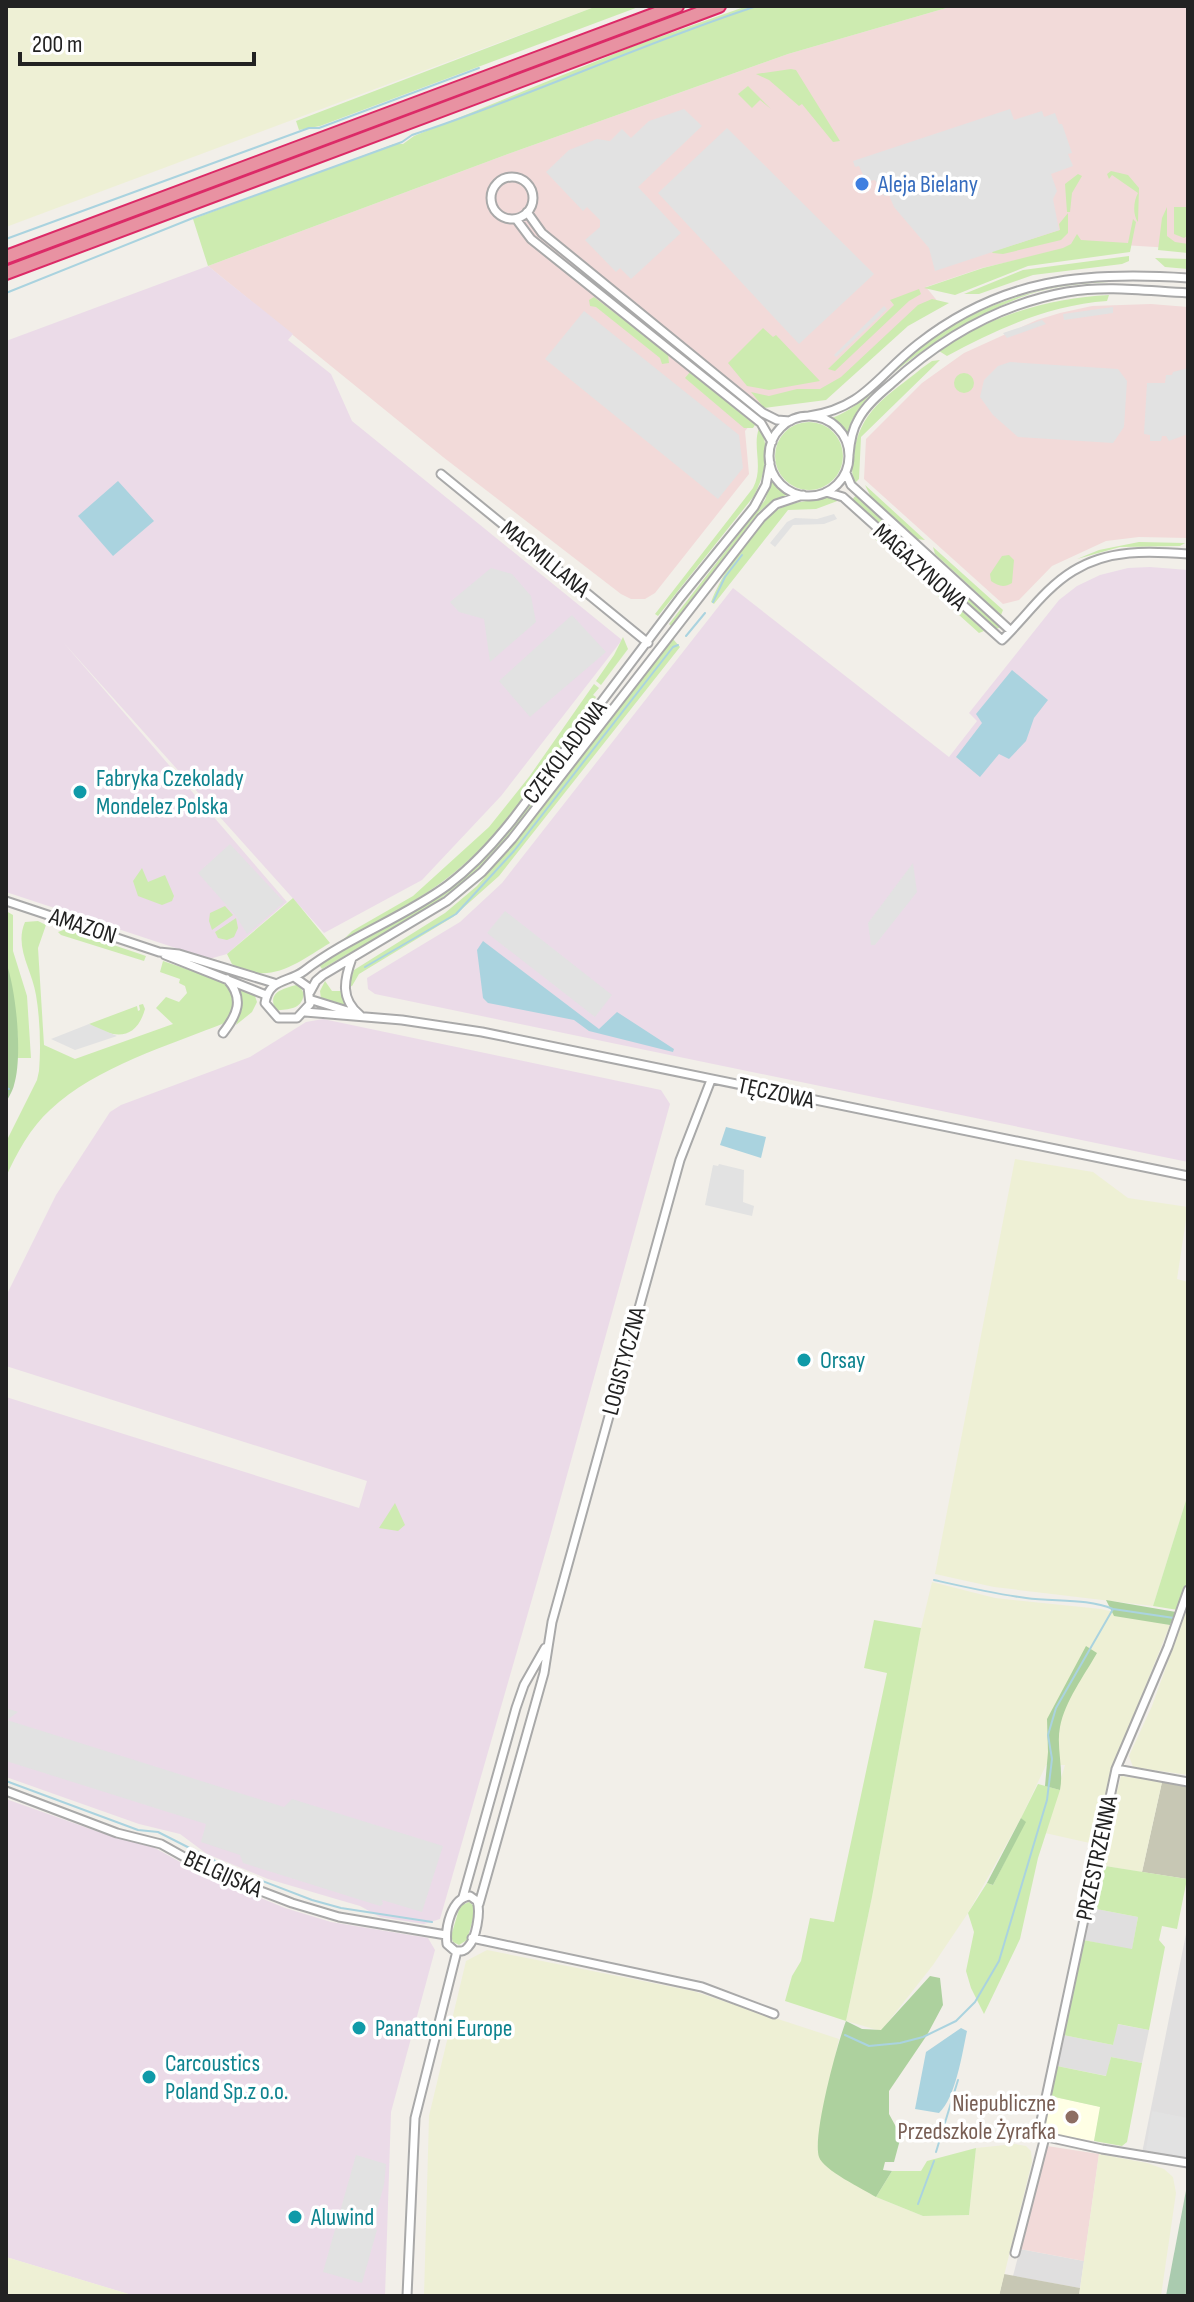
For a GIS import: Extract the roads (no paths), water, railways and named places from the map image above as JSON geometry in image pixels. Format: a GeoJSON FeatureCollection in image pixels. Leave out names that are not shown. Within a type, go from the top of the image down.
{"type":"FeatureCollection","features":[{"type":"Feature","properties":{"kind":"highway"},"geometry":{"type":"LineString","coordinates":[[9,255],[677,6]]}},
{"type":"Feature","properties":{"kind":"highway"},"geometry":{"type":"LineString","coordinates":[[6,273],[719,6]]}},
{"type":"Feature","properties":{"kind":"street"},"geometry":{"type":"LineString","coordinates":[[516,219],[527,212],[533,201],[528,184],[512,177],[502,180],[492,192],[492,205],[500,215],[516,219],[531,239],[761,423],[772,442]]}},
{"type":"Feature","properties":{"kind":"street"},"geometry":{"type":"LineString","coordinates":[[527,212],[542,233],[777,420],[790,421],[834,412],[851,404],[918,344],[960,316],[1001,297],[1054,281],[1086,276],[1111,274],[1188,278]]}},
{"type":"Feature","properties":{"kind":"street"},"geometry":{"type":"LineString","coordinates":[[591,286],[597,278]]}},
{"type":"Feature","properties":{"kind":"street"},"geometry":{"type":"LineString","coordinates":[[790,421],[777,432],[772,442],[770,463],[781,484],[803,495],[826,492],[838,483],[846,471],[857,421],[877,397],[928,352],[984,320],[1034,300],[1079,290],[1135,288],[1188,293]]}},
{"type":"Feature","properties":{"kind":"street"},"geometry":{"type":"LineString","coordinates":[[677,357],[685,348]]}},
{"type":"Feature","properties":{"kind":"street"},"geometry":{"type":"LineString","coordinates":[[809,416],[827,420],[837,427],[847,443],[849,455]]}},
{"type":"Feature","properties":{"kind":"street","name":"CZEKOLADOWA"},"geometry":{"type":"LineString","coordinates":[[294,977],[446,886],[484,853],[762,495],[770,463]]}},
{"type":"Feature","properties":{"kind":"street","name":"MAGAZYNOWA"},"geometry":{"type":"LineString","coordinates":[[846,471],[851,485],[1011,631]]}},
{"type":"Feature","properties":{"kind":"street","name":"MACMILLANA"},"geometry":{"type":"LineString","coordinates":[[441,474],[648,643]]}},
{"type":"Feature","properties":{"kind":"street","name":"MAGAZYNOWA"},"geometry":{"type":"LineString","coordinates":[[826,492],[843,497],[1002,640],[1053,587],[1074,570],[1122,553],[1188,554]]}},
{"type":"Feature","properties":{"kind":"street","name":"CZEKOLADOWA"},"geometry":{"type":"LineString","coordinates":[[311,996],[319,978],[447,901],[493,861],[761,518],[776,504],[803,495]]}},
{"type":"Feature","properties":{"kind":"street","name":"AMAZON"},"geometry":{"type":"LineString","coordinates":[[6,901],[159,952],[266,995]]}},
{"type":"Feature","properties":{"kind":"street","name":"AMAZON"},"geometry":{"type":"LineString","coordinates":[[159,952],[179,954],[274,983]]}},
{"type":"Feature","properties":{"kind":"street"},"geometry":{"type":"LineString","coordinates":[[352,957],[344,989],[360,1015]]}},
{"type":"Feature","properties":{"kind":"street"},"geometry":{"type":"LineString","coordinates":[[223,1033],[238,1010],[239,1000],[226,977]]}},
{"type":"Feature","properties":{"kind":"street"},"geometry":{"type":"LineString","coordinates":[[311,996],[305,1012],[293,1019],[278,1018],[265,1003],[274,983],[294,977],[303,982],[311,996],[360,1015]]}},
{"type":"Feature","properties":{"kind":"street","name":"TĘCZOWA"},"geometry":{"type":"LineString","coordinates":[[305,1012],[360,1015],[482,1032],[1188,1176]]}},
{"type":"Feature","properties":{"kind":"street","name":"LOGISTYCZNA"},"geometry":{"type":"LineString","coordinates":[[472,1938],[544,1673],[546,1646],[680,1160],[711,1080]]}},
{"type":"Feature","properties":{"kind":"street","name":"PRZESTRZENNA"},"geometry":{"type":"LineString","coordinates":[[1015,2253],[1116,1769],[1168,1647],[1188,1590]]}},
{"type":"Feature","properties":{"kind":"street","name":"LOGISTYCZNA"},"geometry":{"type":"LineString","coordinates":[[446,1935],[455,1905],[463,1897],[516,1708],[524,1685],[546,1646]]}},
{"type":"Feature","properties":{"kind":"street"},"geometry":{"type":"LineString","coordinates":[[1116,1769],[1188,1782]]}},
{"type":"Feature","properties":{"kind":"street","name":"BELGIJSKA"},"geometry":{"type":"LineString","coordinates":[[6,1791],[117,1833],[161,1844],[211,1872],[292,1903],[339,1917],[446,1935]]}},
{"type":"Feature","properties":{"kind":"street"},"geometry":{"type":"LineString","coordinates":[[463,1897],[472,1897],[479,1904]]}},
{"type":"Feature","properties":{"kind":"street"},"geometry":{"type":"LineString","coordinates":[[446,1935],[448,1946],[457,1951],[467,1948],[472,1938],[702,1987],[774,2014]]}},
{"type":"Feature","properties":{"kind":"street"},"geometry":{"type":"LineString","coordinates":[[407,2296],[415,2118],[457,1951]]}},
{"type":"Feature","properties":{"kind":"street"},"geometry":{"type":"LineString","coordinates":[[1041,2136],[1188,2163]]}},
{"type":"Feature","properties":{"kind":"water"},"geometry":{"type":"Polygon","coordinates":[[[118,481],[154,521],[113,556],[78,516],[118,481]]]}},
{"type":"Feature","properties":{"kind":"water"},"geometry":{"type":"Polygon","coordinates":[[[1012,670],[1048,700],[1034,718],[1026,741],[1009,759],[999,754],[980,777],[956,757],[982,723],[976,714],[1012,670]]]}},
{"type":"Feature","properties":{"kind":"water"},"geometry":{"type":"Polygon","coordinates":[[[483,941],[599,1029],[617,1012],[674,1049],[673,1052],[589,1031],[574,1020],[488,1003],[483,998],[477,950],[483,941]]]}},
{"type":"Feature","properties":{"kind":"water"},"geometry":{"type":"Polygon","coordinates":[[[726,1127],[766,1137],[761,1158],[720,1145],[726,1127]]]}},
{"type":"Feature","properties":{"kind":"water"},"geometry":{"type":"Polygon","coordinates":[[[961,2028],[967,2031],[963,2051],[945,2106],[939,2113],[915,2109],[926,2052],[961,2028]]]}},
{"type":"Feature","properties":{"kind":"waterway"},"geometry":{"type":"LineString","coordinates":[[6,293],[193,218],[757,6]]}},
{"type":"Feature","properties":{"kind":"waterway"},"geometry":{"type":"LineString","coordinates":[[6,239],[479,68]]}},
{"type":"Feature","properties":{"kind":"waterway"},"geometry":{"type":"LineString","coordinates":[[713,602],[725,577],[742,555]]}},
{"type":"Feature","properties":{"kind":"waterway"},"geometry":{"type":"LineString","coordinates":[[686,636],[705,613]]}},
{"type":"Feature","properties":{"kind":"waterway"},"geometry":{"type":"LineString","coordinates":[[365,967],[456,914],[514,851],[673,647],[678,645]]}},
{"type":"Feature","properties":{"kind":"waterway"},"geometry":{"type":"LineString","coordinates":[[934,1580],[1014,1596],[1082,1602],[1113,1609]]}},
{"type":"Feature","properties":{"kind":"waterway"},"geometry":{"type":"LineString","coordinates":[[845,2035],[869,2046],[900,2043],[923,2037],[956,2021],[975,2002],[999,1961],[1047,1800],[1052,1759],[1048,1735],[1056,1708],[1113,1609],[1174,1618]]}},
{"type":"Feature","properties":{"kind":"waterway"},"geometry":{"type":"LineString","coordinates":[[6,1781],[138,1830],[158,1832],[231,1869],[312,1900],[341,1908],[432,1922]]}},
{"type":"Feature","properties":{"kind":"waterway"},"geometry":{"type":"LineString","coordinates":[[936,2152],[958,2080]]}},
{"type":"Feature","properties":{"kind":"waterway"},"geometry":{"type":"LineString","coordinates":[[918,2204],[934,2161]]}},
{"type":"Feature","properties":{"kind":"place","name":"Aleja Bielany"},"geometry":{"type":"Point","coordinates":[862,184]}},
{"type":"Feature","properties":{"kind":"place","name":"Fabryka Czekolady Mondelez Polska"},"geometry":{"type":"Point","coordinates":[80,792]}},
{"type":"Feature","properties":{"kind":"place","name":"Orsay"},"geometry":{"type":"Point","coordinates":[804,1360]}},
{"type":"Feature","properties":{"kind":"place","name":"Panattoni Europe"},"geometry":{"type":"Point","coordinates":[359,2028]}},
{"type":"Feature","properties":{"kind":"place","name":"Carcoustics Poland Sp.z o.o."},"geometry":{"type":"Point","coordinates":[149,2077]}},
{"type":"Feature","properties":{"kind":"place","name":"Niepubliczne Przedszkole Żyrafka"},"geometry":{"type":"Point","coordinates":[1072,2117]}},
{"type":"Feature","properties":{"kind":"place","name":"Aluwind"},"geometry":{"type":"Point","coordinates":[295,2217]}}]}
